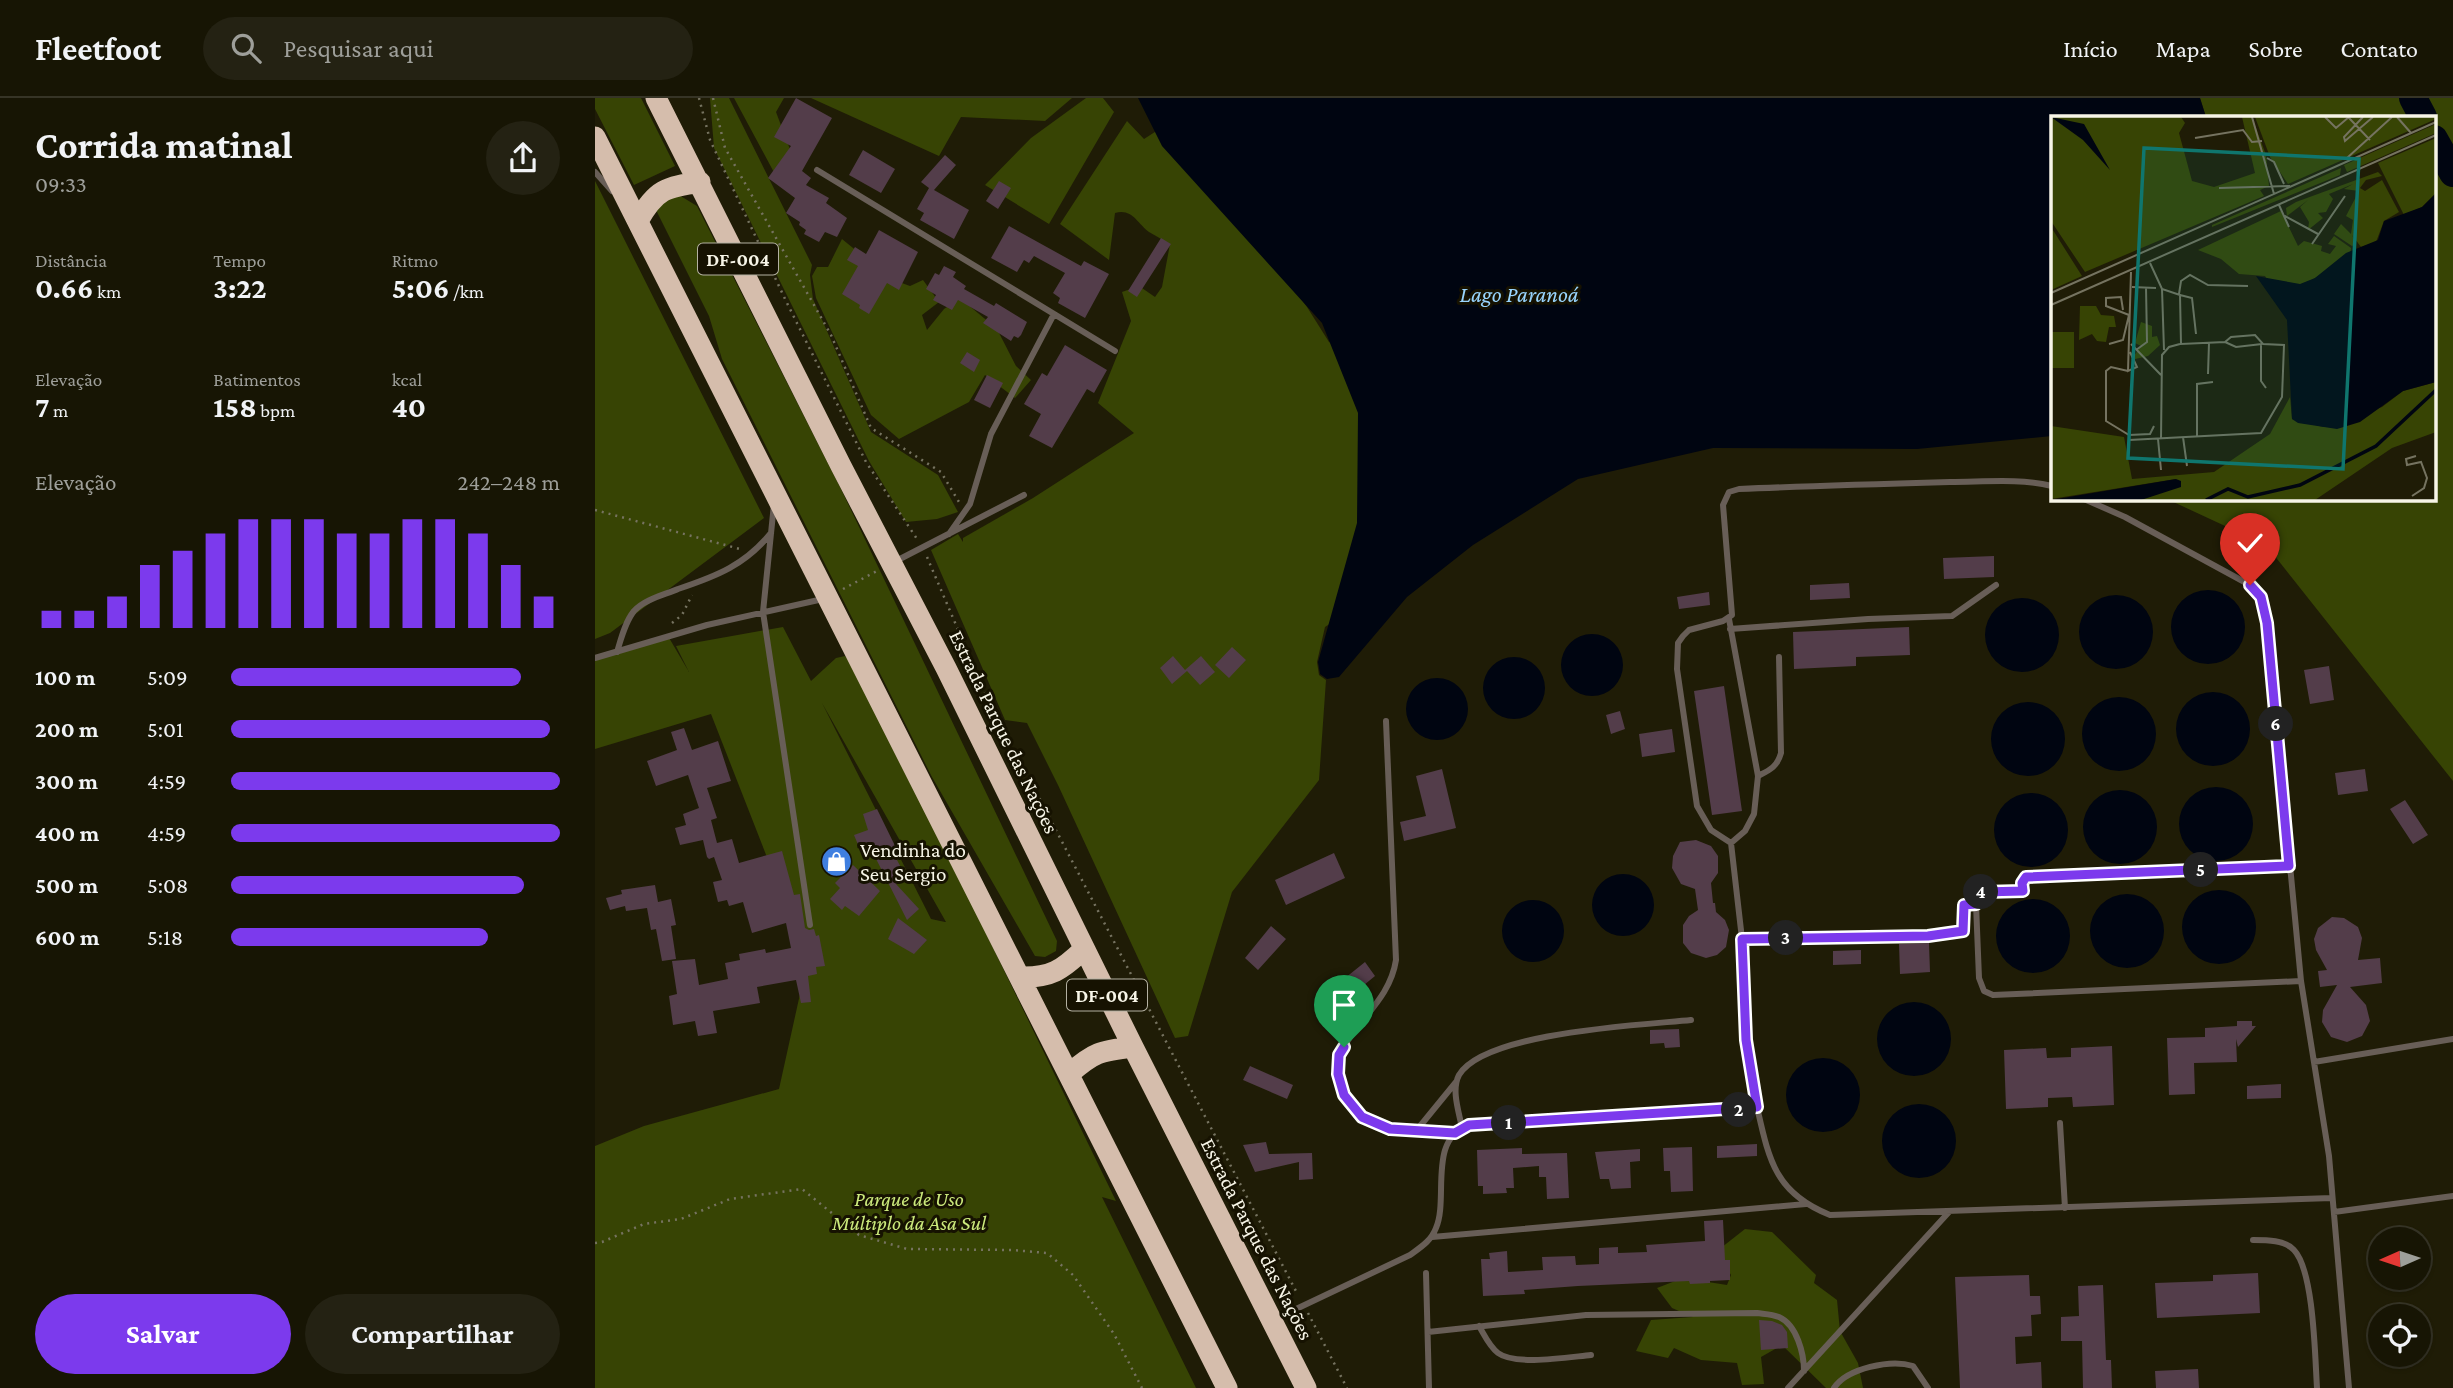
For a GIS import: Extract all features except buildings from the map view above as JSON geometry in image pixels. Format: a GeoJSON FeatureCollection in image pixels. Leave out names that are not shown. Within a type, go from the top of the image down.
{"type":"FeatureCollection","features":[{"type":"Feature","properties":{"kind":"highway","name":"Estrada Parque das Nações"},"geometry":{"type":"LineString","coordinates":[[656,98],[1306,1388]]}},
{"type":"Feature","properties":{"kind":"highway","name":"DF-004"},"geometry":{"type":"LineString","coordinates":[[595,137],[1227,1388]]}},
{"type":"Feature","properties":{"kind":"highway"},"geometry":{"type":"LineString","coordinates":[[638,221],[656,195],[671,187],[700,182]]}},
{"type":"Feature","properties":{"kind":"highway"},"geometry":{"type":"LineString","coordinates":[[1020,977],[1039,977],[1054,973],[1084,949]]}},
{"type":"Feature","properties":{"kind":"highway"},"geometry":{"type":"LineString","coordinates":[[1069,1074],[1089,1056],[1098,1052],[1133,1047]]}},
{"type":"Feature","properties":{"kind":"lane"},"geometry":{"type":"LineString","coordinates":[[817,170],[1115,351]]}},
{"type":"Feature","properties":{"kind":"lane"},"geometry":{"type":"LineString","coordinates":[[595,172],[638,221]]}},
{"type":"Feature","properties":{"kind":"lane"},"geometry":{"type":"LineString","coordinates":[[949,534],[970,504],[991,434],[1054,314]]}},
{"type":"Feature","properties":{"kind":"lane"},"geometry":{"type":"LineString","coordinates":[[1731,843],[1745,831],[1754,814],[1758,776],[1730,629],[1732,610],[1723,505],[1729,492],[1739,489],[1897,483],[2019,482],[2051,486]]}},
{"type":"Feature","properties":{"kind":"lane"},"geometry":{"type":"LineString","coordinates":[[775,492],[763,612],[810,925]]}},
{"type":"Feature","properties":{"kind":"lane"},"geometry":{"type":"LineString","coordinates":[[891,563],[1024,495]]}},
{"type":"Feature","properties":{"kind":"lane"},"geometry":{"type":"LineString","coordinates":[[2086,500],[2125,517],[2224,570],[2250,585],[2261,597],[2267,623],[2301,981],[2329,1156],[2349,1388]]}},
{"type":"Feature","properties":{"kind":"lane"},"geometry":{"type":"LineString","coordinates":[[617,652],[635,610],[651,599],[732,568],[753,552],[771,533]]}},
{"type":"Feature","properties":{"kind":"lane"},"geometry":{"type":"LineString","coordinates":[[1730,629],[1952,615],[1996,584]]}},
{"type":"Feature","properties":{"kind":"lane"},"geometry":{"type":"LineString","coordinates":[[595,658],[763,612],[828,598]]}},
{"type":"Feature","properties":{"kind":"lane"},"geometry":{"type":"LineString","coordinates":[[1729,619],[1689,630],[1678,643],[1677,668],[1697,806],[1711,830],[1731,843]]}},
{"type":"Feature","properties":{"kind":"lane"},"geometry":{"type":"LineString","coordinates":[[1758,776],[1773,768],[1781,753],[1779,657]]}},
{"type":"Feature","properties":{"kind":"lane"},"geometry":{"type":"LineString","coordinates":[[1386,721],[1396,952],[1394,970],[1381,999],[1339,1055],[1338,1074],[1344,1095],[1362,1117],[1390,1129],[1458,1130],[1469,1125],[1757,1107]]}},
{"type":"Feature","properties":{"kind":"lane"},"geometry":{"type":"LineString","coordinates":[[1731,843],[1742,939],[1746,1040],[1757,1107],[1777,1175],[1794,1195],[1830,1215],[2332,1198]]}},
{"type":"Feature","properties":{"kind":"lane"},"geometry":{"type":"LineString","coordinates":[[1976,904],[1979,978],[1984,991],[1993,995],[2301,981]]}},
{"type":"Feature","properties":{"kind":"lane"},"geometry":{"type":"LineString","coordinates":[[1742,939],[1928,936]]}},
{"type":"Feature","properties":{"kind":"lane"},"geometry":{"type":"LineString","coordinates":[[1416,1131],[1460,1074],[1477,1057],[1563,1033],[1691,1020]]}},
{"type":"Feature","properties":{"kind":"lane"},"geometry":{"type":"LineString","coordinates":[[2314,1062],[2453,1040]]}},
{"type":"Feature","properties":{"kind":"lane"},"geometry":{"type":"LineString","coordinates":[[1271,1321],[1410,1255],[1432,1237],[1439,1220],[1443,1158],[1458,1130],[1456,1082]]}},
{"type":"Feature","properties":{"kind":"lane"},"geometry":{"type":"LineString","coordinates":[[2060,1123],[2065,1208]]}},
{"type":"Feature","properties":{"kind":"lane"},"geometry":{"type":"LineString","coordinates":[[2334,1212],[2453,1196]]}},
{"type":"Feature","properties":{"kind":"lane"},"geometry":{"type":"LineString","coordinates":[[1432,1237],[1808,1203]]}},
{"type":"Feature","properties":{"kind":"lane"},"geometry":{"type":"LineString","coordinates":[[1788,1388],[1949,1212]]}},
{"type":"Feature","properties":{"kind":"lane"},"geometry":{"type":"LineString","coordinates":[[2253,1240],[2282,1243],[2293,1248],[2302,1261],[2314,1336],[2318,1388]]}},
{"type":"Feature","properties":{"kind":"lane"},"geometry":{"type":"LineString","coordinates":[[1426,1273],[1429,1388]]}},
{"type":"Feature","properties":{"kind":"lane"},"geometry":{"type":"LineString","coordinates":[[1428,1332],[1586,1315],[1757,1313],[1781,1317],[1788,1324],[1804,1359],[1804,1371]]}},
{"type":"Feature","properties":{"kind":"lane"},"geometry":{"type":"LineString","coordinates":[[1479,1326],[1490,1345],[1500,1355],[1514,1360],[1591,1355]]}},
{"type":"Feature","properties":{"kind":"lane"},"geometry":{"type":"LineString","coordinates":[[1834,1388],[1842,1378],[1874,1366],[1898,1363],[1913,1366],[1928,1388]]}},
{"type":"Feature","properties":{"kind":"path"},"geometry":{"type":"LineString","coordinates":[[699,98],[715,151],[866,462],[923,547],[997,721],[1302,1302]]}},
{"type":"Feature","properties":{"kind":"path"},"geometry":{"type":"LineString","coordinates":[[713,98],[725,148],[831,335],[871,428],[941,472],[964,512]]}},
{"type":"Feature","properties":{"kind":"path"},"geometry":{"type":"LineString","coordinates":[[595,510],[753,552]]}},
{"type":"Feature","properties":{"kind":"path"},"geometry":{"type":"LineString","coordinates":[[828,598],[891,563]]}},
{"type":"Feature","properties":{"kind":"path"},"geometry":{"type":"LineString","coordinates":[[649,642],[682,615],[697,583]]}},
{"type":"Feature","properties":{"kind":"path"},"geometry":{"type":"LineString","coordinates":[[1012,803],[1032,785]]}},
{"type":"Feature","properties":{"kind":"path"},"geometry":{"type":"LineString","coordinates":[[1928,936],[1963,931],[1964,905],[1976,904],[1975,895],[1982,892],[2023,891],[2022,883],[2026,877],[2289,866]]}},
{"type":"Feature","properties":{"kind":"path"},"geometry":{"type":"LineString","coordinates":[[595,1243],[644,1224],[681,1219],[730,1199],[802,1189],[859,1235],[907,1249],[1012,1250],[1047,1254],[1073,1275],[1114,1334],[1142,1388]]}},
{"type":"Feature","properties":{"kind":"path"},"geometry":{"type":"LineString","coordinates":[[1308,1314],[1347,1388]]}},
{"type":"Feature","properties":{"kind":"green space"},"geometry":{"type":"Polygon","coordinates":[[[595,98],[641,98],[675,166],[634,185],[595,109],[595,98]]]}},
{"type":"Feature","properties":{"kind":"green space"},"geometry":{"type":"Polygon","coordinates":[[[710,98],[729,98],[812,265],[810,275],[813,299],[871,432],[938,475],[958,512],[937,519],[906,522],[869,461],[714,148],[710,98]]]}},
{"type":"Feature","properties":{"kind":"green space"},"geometry":{"type":"Polygon","coordinates":[[[734,98],[784,98],[776,112],[791,152],[777,178],[734,98]]]}},
{"type":"Feature","properties":{"kind":"green space"},"geometry":{"type":"Polygon","coordinates":[[[811,98],[1072,98],[1045,121],[961,117],[939,156],[811,98]]]}},
{"type":"Feature","properties":{"kind":"green space"},"geometry":{"type":"Polygon","coordinates":[[[1086,98],[1103,98],[1114,112],[1049,224],[985,185],[1031,138],[1086,98]]]}},
{"type":"Feature","properties":{"kind":"green space"},"geometry":{"type":"Polygon","coordinates":[[[2200,98],[2453,98],[2453,781],[2266,545],[2169,500],[2435,500],[2435,116],[2206,116],[2200,98]]]}},
{"type":"Feature","properties":{"kind":"green space"},"geometry":{"type":"Polygon","coordinates":[[[1127,121],[1144,139],[1172,121],[1307,307],[1329,342],[1622,430],[1325,627],[1317,662],[1319,675],[1326,680],[1319,780],[1232,892],[1188,1036],[1175,1038],[1027,723],[1005,720],[931,550],[958,534],[963,542],[963,538],[1033,498],[1134,433],[1098,403],[1131,321],[1122,292],[1139,286],[1155,297],[1162,287],[1170,244],[1149,232],[1130,214],[1115,213],[1109,260],[1060,224],[1127,121]]]}},
{"type":"Feature","properties":{"kind":"green space"},"geometry":{"type":"Polygon","coordinates":[[[595,181],[764,518],[610,633],[595,639],[595,181]]]}},
{"type":"Feature","properties":{"kind":"green space"},"geometry":{"type":"Polygon","coordinates":[[[674,192],[697,206],[840,487],[1057,941],[1056,951],[1045,957],[1035,956],[932,777],[722,359],[709,316],[654,206],[674,192]]]}},
{"type":"Feature","properties":{"kind":"green space"},"geometry":{"type":"Polygon","coordinates":[[[842,239],[891,279],[910,286],[923,280],[939,302],[922,315],[927,330],[944,309],[960,298],[997,329],[1016,366],[1031,380],[1015,398],[985,375],[969,402],[899,439],[871,415],[816,298],[812,276],[817,267],[828,267],[842,239]]]}},
{"type":"Feature","properties":{"kind":"green space","name":"Parque de Uso Múltiplo da Asa Sul"},"geometry":{"type":"Polygon","coordinates":[[[783,627],[811,681],[836,658],[845,656],[854,667],[1116,1201],[1102,1197],[1196,1388],[595,1388],[595,1146],[644,1126],[779,1089],[806,957],[711,714],[595,749],[595,658],[668,636],[689,672],[676,646],[783,627]],[[822,703],[931,919],[946,922],[822,703]]]}},
{"type":"Feature","properties":{"kind":"green space"},"geometry":{"type":"Polygon","coordinates":[[[1745,1229],[1772,1232],[1816,1275],[1814,1283],[1837,1300],[1840,1331],[1858,1363],[1863,1388],[1826,1388],[1782,1345],[1761,1357],[1764,1384],[1742,1385],[1737,1363],[1701,1360],[1674,1348],[1668,1358],[1636,1351],[1651,1320],[1693,1317],[1672,1308],[1657,1288],[1683,1278],[1727,1285],[1731,1275],[1717,1251],[1745,1229]]]}},
{"type":"Feature","properties":{"kind":"water","name":"Lago Paranoá"},"geometry":{"type":"Polygon","coordinates":[[[1138,98],[2200,98],[2206,116],[2051,116],[2051,436],[1917,449],[1713,448],[1578,479],[1473,545],[1407,597],[1339,677],[1327,679],[1320,674],[1318,662],[1357,523],[1358,413],[1322,323],[1162,146],[1138,98]]]}},
{"type":"Feature","properties":{"kind":"water"},"geometry":{"type":"Polygon","coordinates":[[[2208,590],[2229,596],[2239,606],[2245,627],[2239,648],[2229,658],[2208,664],[2187,658],[2177,648],[2171,627],[2177,606],[2187,596],[2208,590]]]}},
{"type":"Feature","properties":{"kind":"water"},"geometry":{"type":"Polygon","coordinates":[[[2116,595],[2137,601],[2147,611],[2153,632],[2147,653],[2137,663],[2116,669],[2095,663],[2085,653],[2079,632],[2085,611],[2095,601],[2116,595]]]}},
{"type":"Feature","properties":{"kind":"water"},"geometry":{"type":"Polygon","coordinates":[[[2022,598],[2043,604],[2053,614],[2059,635],[2053,656],[2043,666],[2022,672],[2001,666],[1991,656],[1985,635],[1991,614],[2001,604],[2022,598]]]}},
{"type":"Feature","properties":{"kind":"water"},"geometry":{"type":"Polygon","coordinates":[[[1586,634],[1598,634],[1614,643],[1621,653],[1621,677],[1614,687],[1598,696],[1586,696],[1575,691],[1566,682],[1561,671],[1561,659],[1566,648],[1575,639],[1586,634]]]}},
{"type":"Feature","properties":{"kind":"water"},"geometry":{"type":"Polygon","coordinates":[[[1508,657],[1520,657],[1536,666],[1543,676],[1543,700],[1536,710],[1520,719],[1508,719],[1497,714],[1488,705],[1483,694],[1483,682],[1488,671],[1497,662],[1508,657]]]}},
{"type":"Feature","properties":{"kind":"water"},"geometry":{"type":"Polygon","coordinates":[[[1431,678],[1443,678],[1459,687],[1466,697],[1466,721],[1459,731],[1443,740],[1431,740],[1420,735],[1411,726],[1406,715],[1406,703],[1411,692],[1420,683],[1431,678]]]}},
{"type":"Feature","properties":{"kind":"water"},"geometry":{"type":"Polygon","coordinates":[[[2213,692],[2234,698],[2244,708],[2250,729],[2244,750],[2234,760],[2213,766],[2192,760],[2182,750],[2176,729],[2182,708],[2192,698],[2213,692]]]}},
{"type":"Feature","properties":{"kind":"water"},"geometry":{"type":"Polygon","coordinates":[[[2119,697],[2140,703],[2150,713],[2156,734],[2150,755],[2140,765],[2119,771],[2098,765],[2088,755],[2082,734],[2088,713],[2098,703],[2119,697]]]}},
{"type":"Feature","properties":{"kind":"water"},"geometry":{"type":"Polygon","coordinates":[[[2028,702],[2049,708],[2059,718],[2065,739],[2059,760],[2049,770],[2028,776],[2007,770],[1997,760],[1991,739],[1997,718],[2007,708],[2028,702]]]}},
{"type":"Feature","properties":{"kind":"water"},"geometry":{"type":"Polygon","coordinates":[[[2216,787],[2237,793],[2247,803],[2253,824],[2247,845],[2237,855],[2216,861],[2195,855],[2185,845],[2179,824],[2185,803],[2195,793],[2216,787]]]}},
{"type":"Feature","properties":{"kind":"water"},"geometry":{"type":"Polygon","coordinates":[[[2120,790],[2141,796],[2151,806],[2157,827],[2151,848],[2141,858],[2120,864],[2099,858],[2089,848],[2083,827],[2089,806],[2099,796],[2120,790]]]}},
{"type":"Feature","properties":{"kind":"water"},"geometry":{"type":"Polygon","coordinates":[[[2031,793],[2052,799],[2062,809],[2068,830],[2062,851],[2052,861],[2031,867],[2010,861],[2000,851],[1994,830],[2000,809],[2010,799],[2031,793]]]}},
{"type":"Feature","properties":{"kind":"water"},"geometry":{"type":"Polygon","coordinates":[[[1617,874],[1629,874],[1645,883],[1652,893],[1652,917],[1645,927],[1629,936],[1617,936],[1606,931],[1597,922],[1592,911],[1592,899],[1597,888],[1606,879],[1617,874]]]}},
{"type":"Feature","properties":{"kind":"water"},"geometry":{"type":"Polygon","coordinates":[[[2219,890],[2240,896],[2250,906],[2256,927],[2250,948],[2240,958],[2219,964],[2198,958],[2188,948],[2182,927],[2188,906],[2198,896],[2219,890]]]}},
{"type":"Feature","properties":{"kind":"water"},"geometry":{"type":"Polygon","coordinates":[[[2127,894],[2148,900],[2158,910],[2164,931],[2158,952],[2148,962],[2127,968],[2106,962],[2096,952],[2090,931],[2096,910],[2106,900],[2127,894]]]}},
{"type":"Feature","properties":{"kind":"water"},"geometry":{"type":"Polygon","coordinates":[[[2033,899],[2054,905],[2064,915],[2070,936],[2064,957],[2054,967],[2033,973],[2012,967],[2002,957],[1996,936],[2002,915],[2012,905],[2033,899]]]}},
{"type":"Feature","properties":{"kind":"water"},"geometry":{"type":"Polygon","coordinates":[[[1527,900],[1539,900],[1555,909],[1562,919],[1562,943],[1555,953],[1539,962],[1527,962],[1516,957],[1507,948],[1502,937],[1502,925],[1507,914],[1516,905],[1527,900]]]}},
{"type":"Feature","properties":{"kind":"water"},"geometry":{"type":"Polygon","coordinates":[[[1914,1002],[1935,1008],[1945,1018],[1951,1039],[1945,1060],[1935,1070],[1914,1076],[1893,1070],[1883,1060],[1877,1039],[1883,1018],[1893,1008],[1914,1002]]]}},
{"type":"Feature","properties":{"kind":"water"},"geometry":{"type":"Polygon","coordinates":[[[1823,1058],[1844,1064],[1854,1074],[1860,1095],[1854,1116],[1844,1126],[1823,1132],[1802,1126],[1792,1116],[1786,1095],[1792,1074],[1802,1064],[1823,1058]]]}},
{"type":"Feature","properties":{"kind":"water"},"geometry":{"type":"Polygon","coordinates":[[[1919,1104],[1940,1110],[1950,1120],[1956,1141],[1950,1162],[1940,1172],[1919,1178],[1898,1172],[1888,1162],[1882,1141],[1888,1120],[1898,1110],[1919,1104]]]}},
{"type":"Feature","properties":{"kind":"waterway"},"geometry":{"type":"LineString","coordinates":[[2413,98],[2422,116]]}},
{"type":"Feature","properties":{"kind":"waterway"},"geometry":{"type":"LineString","coordinates":[[2435,141],[2453,173]]}},
{"type":"Feature","properties":{"kind":"place","name":"Vendinha do Seu Sergio"},"geometry":{"type":"Point","coordinates":[837,862]}},
{"type":"Feature","properties":{"kind":"route"},"geometry":{"type":"LineString","coordinates":[[1344,1047],[1338,1063],[1344,1095],[1362,1117],[1390,1129],[1455,1133],[1469,1125],[1757,1107],[1746,1040],[1742,939],[1928,936],[1963,931],[1964,905],[1976,904],[1975,895],[1982,892],[2023,891],[2022,883],[2026,877],[2289,866],[2267,623],[2261,597],[2250,585]]}}]}
